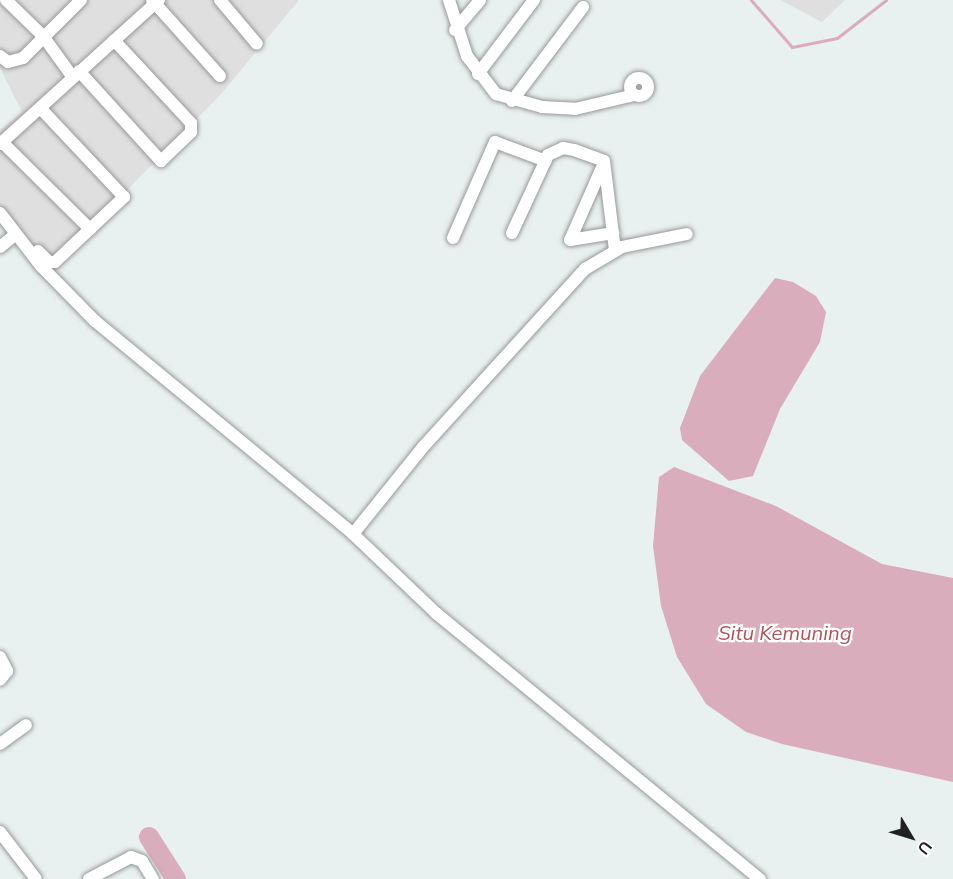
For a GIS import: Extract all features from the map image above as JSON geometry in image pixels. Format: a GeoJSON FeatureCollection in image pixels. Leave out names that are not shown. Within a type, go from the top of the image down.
{"type":"FeatureCollection","features":[{"type":"Feature","properties":{"kind":"street"},"geometry":{"type":"LineString","coordinates":[[6,0],[161,160],[193,126],[114,40]]}},
{"type":"Feature","properties":{"kind":"street"},"geometry":{"type":"LineString","coordinates":[[0,56],[8,62],[23,58],[81,0]]}},
{"type":"Feature","properties":{"kind":"street"},"geometry":{"type":"LineString","coordinates":[[449,0],[456,30],[478,74],[491,90],[512,101],[575,109],[634,95]]}},
{"type":"Feature","properties":{"kind":"street"},"geometry":{"type":"LineString","coordinates":[[456,30],[480,0]]}},
{"type":"Feature","properties":{"kind":"street"},"geometry":{"type":"LineString","coordinates":[[478,74],[534,0]]}},
{"type":"Feature","properties":{"kind":"street"},"geometry":{"type":"LineString","coordinates":[[90,229],[1,143],[155,1],[220,76]]}},
{"type":"Feature","properties":{"kind":"street"},"geometry":{"type":"LineString","coordinates":[[226,2],[257,44]]}},
{"type":"Feature","properties":{"kind":"street"},"geometry":{"type":"LineString","coordinates":[[512,101],[583,8]]}},
{"type":"Feature","properties":{"kind":"street"},"geometry":{"type":"LineString","coordinates":[[0,203],[49,262],[55,262],[124,197],[40,108]]}},
{"type":"Feature","properties":{"kind":"street"},"geometry":{"type":"LineString","coordinates":[[453,238],[495,142],[546,161]]}},
{"type":"Feature","properties":{"kind":"street"},"geometry":{"type":"LineString","coordinates":[[512,233],[546,161],[562,148],[585,152],[604,161]]}},
{"type":"Feature","properties":{"kind":"street"},"geometry":{"type":"LineString","coordinates":[[604,161],[570,240],[613,233]]}},
{"type":"Feature","properties":{"kind":"street"},"geometry":{"type":"LineString","coordinates":[[604,161],[615,250]]}},
{"type":"Feature","properties":{"kind":"street"},"geometry":{"type":"LineString","coordinates":[[0,213],[15,235],[95,321],[353,534],[436,614],[760,879]]}},
{"type":"Feature","properties":{"kind":"street"},"geometry":{"type":"LineString","coordinates":[[353,534],[423,447],[585,269],[615,250],[640,241],[687,234]]}},
{"type":"Feature","properties":{"kind":"street"},"geometry":{"type":"LineString","coordinates":[[0,247],[15,235]]}},
{"type":"Feature","properties":{"kind":"street"},"geometry":{"type":"LineString","coordinates":[[0,657],[7,671],[0,680]]}},
{"type":"Feature","properties":{"kind":"street"},"geometry":{"type":"LineString","coordinates":[[0,744],[27,725]]}},
{"type":"Feature","properties":{"kind":"street"},"geometry":{"type":"LineString","coordinates":[[0,832],[36,879]]}},
{"type":"Feature","properties":{"kind":"street"},"geometry":{"type":"LineString","coordinates":[[93,878],[131,856],[142,861],[153,879]]}},
{"type":"Feature","properties":{"kind":"shaded area"},"geometry":{"type":"Polygon","coordinates":[[[0,0],[299,0],[221,94],[48,271],[0,209],[0,130],[22,112],[0,68],[0,0]]]}},
{"type":"Feature","properties":{"kind":"shaded area"},"geometry":{"type":"Polygon","coordinates":[[[780,0],[845,0],[822,22],[780,0]]]}},
{"type":"Feature","properties":{"kind":"water"},"geometry":{"type":"Polygon","coordinates":[[[775,278],[793,282],[816,296],[826,312],[820,342],[780,409],[753,476],[729,481],[682,440],[680,428],[700,376],[775,278]]]}},
{"type":"Feature","properties":{"kind":"water","name":"Situ Kemuning"},"geometry":{"type":"Polygon","coordinates":[[[674,467],[776,506],[882,564],[953,578],[953,782],[782,744],[746,732],[706,704],[677,657],[661,606],[653,546],[659,477],[674,467]]]}},
{"type":"Feature","properties":{"kind":"waterway"},"geometry":{"type":"LineString","coordinates":[[751,0],[792,47],[837,38],[886,0]]}},
{"type":"Feature","properties":{"kind":"waterway"},"geometry":{"type":"LineString","coordinates":[[149,837],[176,879]]}}]}
